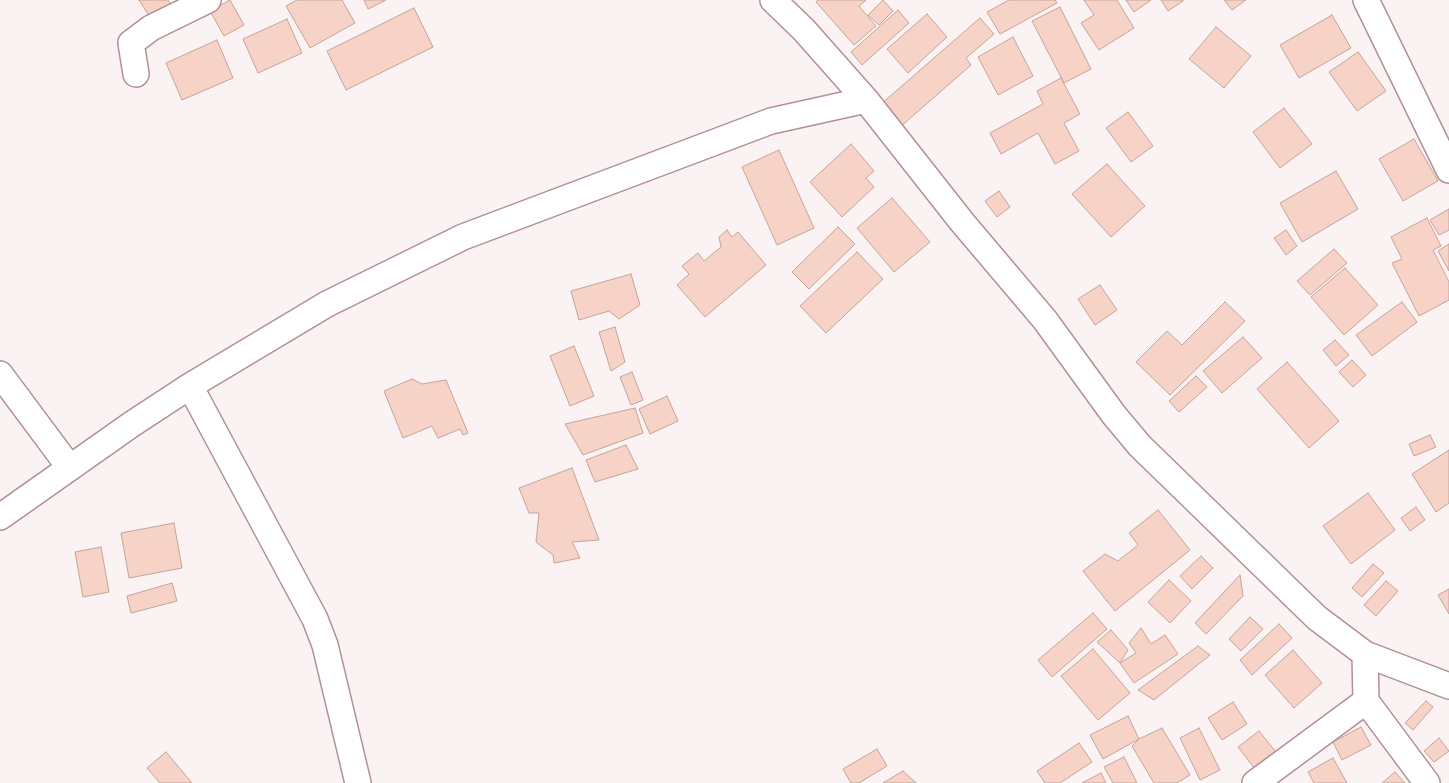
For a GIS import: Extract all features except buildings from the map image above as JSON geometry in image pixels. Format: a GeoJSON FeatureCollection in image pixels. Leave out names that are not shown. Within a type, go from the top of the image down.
{"type":"FeatureCollection","features":[{"type":"Feature","properties":{"kind":"street"},"geometry":{"type":"LineString","coordinates":[[136,74],[130,43],[151,28],[208,0]]}},
{"type":"Feature","properties":{"kind":"street"},"geometry":{"type":"LineString","coordinates":[[773,0],[804,30],[866,100],[962,222],[1045,320],[1114,415],[1140,446],[1317,618],[1365,654],[1449,686]]}},
{"type":"Feature","properties":{"kind":"street"},"geometry":{"type":"LineString","coordinates":[[1366,0],[1449,170]]}},
{"type":"Feature","properties":{"kind":"street"},"geometry":{"type":"LineString","coordinates":[[0,517],[190,386],[327,304],[463,237],[771,121],[866,100]]}},
{"type":"Feature","properties":{"kind":"street"},"geometry":{"type":"LineString","coordinates":[[0,374],[70,468]]}},
{"type":"Feature","properties":{"kind":"street"},"geometry":{"type":"LineString","coordinates":[[190,386],[315,619],[325,645],[358,783]]}},
{"type":"Feature","properties":{"kind":"street"},"geometry":{"type":"LineString","coordinates":[[1365,654],[1366,701],[1427,783]]}},
{"type":"Feature","properties":{"kind":"street"},"geometry":{"type":"LineString","coordinates":[[1255,783],[1366,701]]}}]}
